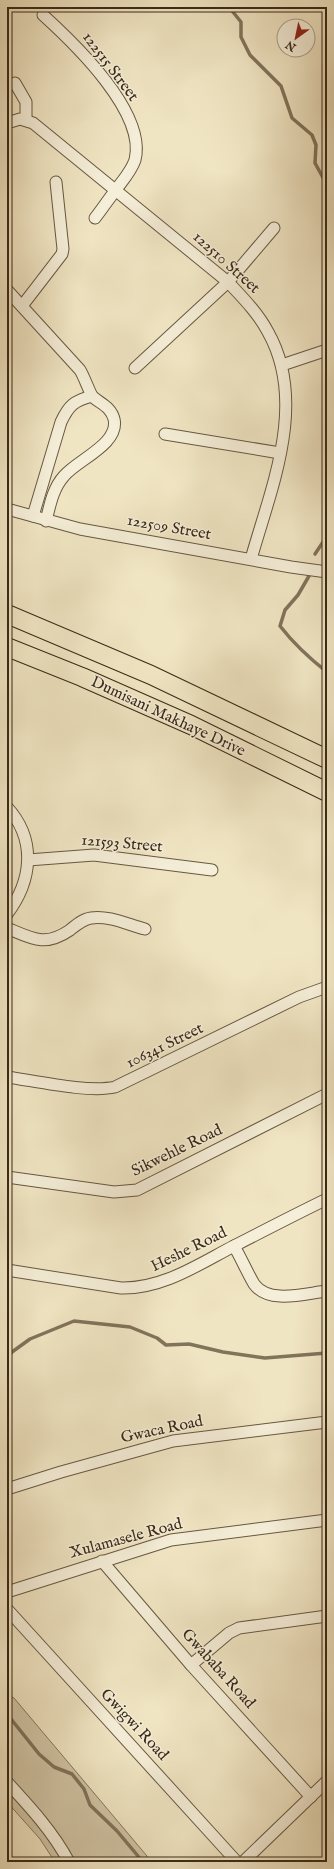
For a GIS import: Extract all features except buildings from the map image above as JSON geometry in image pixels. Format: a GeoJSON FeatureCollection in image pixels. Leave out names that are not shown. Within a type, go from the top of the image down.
{"type":"FeatureCollection","features":[{"type":"Feature","properties":{"kind":"main road","name":"Dumisani Makhaye Drive"},"geometry":{"type":"LineString","coordinates":[[7,614],[151,675],[327,759]]}},
{"type":"Feature","properties":{"kind":"main road","name":"Dumisani Makhaye Drive"},"geometry":{"type":"LineString","coordinates":[[7,647],[170,715],[327,792]]}},
{"type":"Feature","properties":{"kind":"street","name":"122515 Street"},"geometry":{"type":"LineString","coordinates":[[43,15],[87,58],[124,107],[131,122],[136,148],[135,159],[131,169],[95,218]]}},
{"type":"Feature","properties":{"kind":"street"},"geometry":{"type":"LineString","coordinates":[[7,123],[20,119],[26,120],[26,102],[15,83]]}},
{"type":"Feature","properties":{"kind":"street","name":"122510 Street"},"geometry":{"type":"LineString","coordinates":[[26,120],[33,123],[228,282],[246,301],[269,333],[282,365],[286,410],[280,454],[251,559]]}},
{"type":"Feature","properties":{"kind":"street"},"geometry":{"type":"LineString","coordinates":[[22,306],[58,260],[63,248],[56,182]]}},
{"type":"Feature","properties":{"kind":"street"},"geometry":{"type":"LineString","coordinates":[[136,368],[228,282],[274,228]]}},
{"type":"Feature","properties":{"kind":"street"},"geometry":{"type":"LineString","coordinates":[[7,290],[80,370],[88,384],[92,396],[111,411],[114,420],[114,428],[111,435],[99,449],[76,465],[64,476],[51,499],[46,520]]}},
{"type":"Feature","properties":{"kind":"street"},"geometry":{"type":"LineString","coordinates":[[282,365],[327,350]]}},
{"type":"Feature","properties":{"kind":"street"},"geometry":{"type":"LineString","coordinates":[[33,516],[60,422],[67,409],[73,404],[92,396]]}},
{"type":"Feature","properties":{"kind":"street"},"geometry":{"type":"LineString","coordinates":[[165,434],[280,454]]}},
{"type":"Feature","properties":{"kind":"street","name":"122509 Street"},"geometry":{"type":"LineString","coordinates":[[7,509],[80,528],[327,572]]}},
{"type":"Feature","properties":{"kind":"street"},"geometry":{"type":"LineString","coordinates":[[7,807],[18,821],[25,838],[28,860],[28,869],[23,888],[7,914]]}},
{"type":"Feature","properties":{"kind":"street","name":"121593 Street"},"geometry":{"type":"LineString","coordinates":[[28,860],[94,855],[212,870]]}},
{"type":"Feature","properties":{"kind":"street"},"geometry":{"type":"LineString","coordinates":[[7,928],[35,938],[47,940],[60,937],[84,920],[93,918],[108,919],[145,929]]}},
{"type":"Feature","properties":{"kind":"street","name":"106341 Street"},"geometry":{"type":"LineString","coordinates":[[7,1077],[90,1089],[106,1089],[115,1087],[299,997],[327,987]]}},
{"type":"Feature","properties":{"kind":"street","name":"Sikwehle Road"},"geometry":{"type":"LineString","coordinates":[[7,1177],[114,1192],[137,1190],[327,1094]]}},
{"type":"Feature","properties":{"kind":"street","name":"Heshe Road"},"geometry":{"type":"LineString","coordinates":[[7,1270],[122,1288],[150,1286],[178,1275],[327,1199]]}},
{"type":"Feature","properties":{"kind":"street"},"geometry":{"type":"LineString","coordinates":[[234,1246],[254,1284],[266,1294],[277,1296],[327,1291]]}},
{"type":"Feature","properties":{"kind":"street","name":"Gwaca Road"},"geometry":{"type":"LineString","coordinates":[[7,1489],[61,1472],[173,1441],[327,1422]]}},
{"type":"Feature","properties":{"kind":"street","name":"Xulamasele Road"},"geometry":{"type":"LineString","coordinates":[[7,1592],[171,1540],[327,1520]]}},
{"type":"Feature","properties":{"kind":"street","name":"Gwababa Road"},"geometry":{"type":"LineString","coordinates":[[102,1561],[192,1665],[311,1797]]}},
{"type":"Feature","properties":{"kind":"street","name":"Gwigwi Road"},"geometry":{"type":"LineString","coordinates":[[7,1609],[237,1862]]}},
{"type":"Feature","properties":{"kind":"street"},"geometry":{"type":"LineString","coordinates":[[192,1665],[229,1633],[239,1628],[327,1616]]}},
{"type":"Feature","properties":{"kind":"street"},"geometry":{"type":"LineString","coordinates":[[243,1862],[327,1780]]}},
{"type":"Feature","properties":{"kind":"street"},"geometry":{"type":"LineString","coordinates":[[7,1782],[44,1823],[62,1848],[69,1862]]}},
{"type":"Feature","properties":{"kind":"shaded area"},"geometry":{"type":"Polygon","coordinates":[[[7,1694],[14,1698],[152,1862],[55,1862],[40,1839],[7,1802],[7,1694]]]}},
{"type":"Feature","properties":{"kind":"waterway"},"geometry":{"type":"LineString","coordinates":[[229,7],[241,22],[241,37],[250,55],[281,86],[292,118],[312,135],[316,145],[315,163],[327,185]]}},
{"type":"Feature","properties":{"kind":"waterway"},"geometry":{"type":"LineString","coordinates":[[315,554],[327,536]]}},
{"type":"Feature","properties":{"kind":"waterway"},"geometry":{"type":"LineString","coordinates":[[309,576],[298,595],[285,610],[280,626],[302,650],[327,672]]}},
{"type":"Feature","properties":{"kind":"waterway"},"geometry":{"type":"LineString","coordinates":[[7,1359],[12,1352],[30,1339],[74,1321],[130,1327],[157,1338],[166,1345],[189,1344],[223,1352],[265,1358],[327,1353]]}},
{"type":"Feature","properties":{"kind":"waterway"},"geometry":{"type":"LineString","coordinates":[[7,1714],[39,1754],[54,1767],[72,1774],[84,1789],[90,1805],[117,1831],[143,1862]]}}]}
